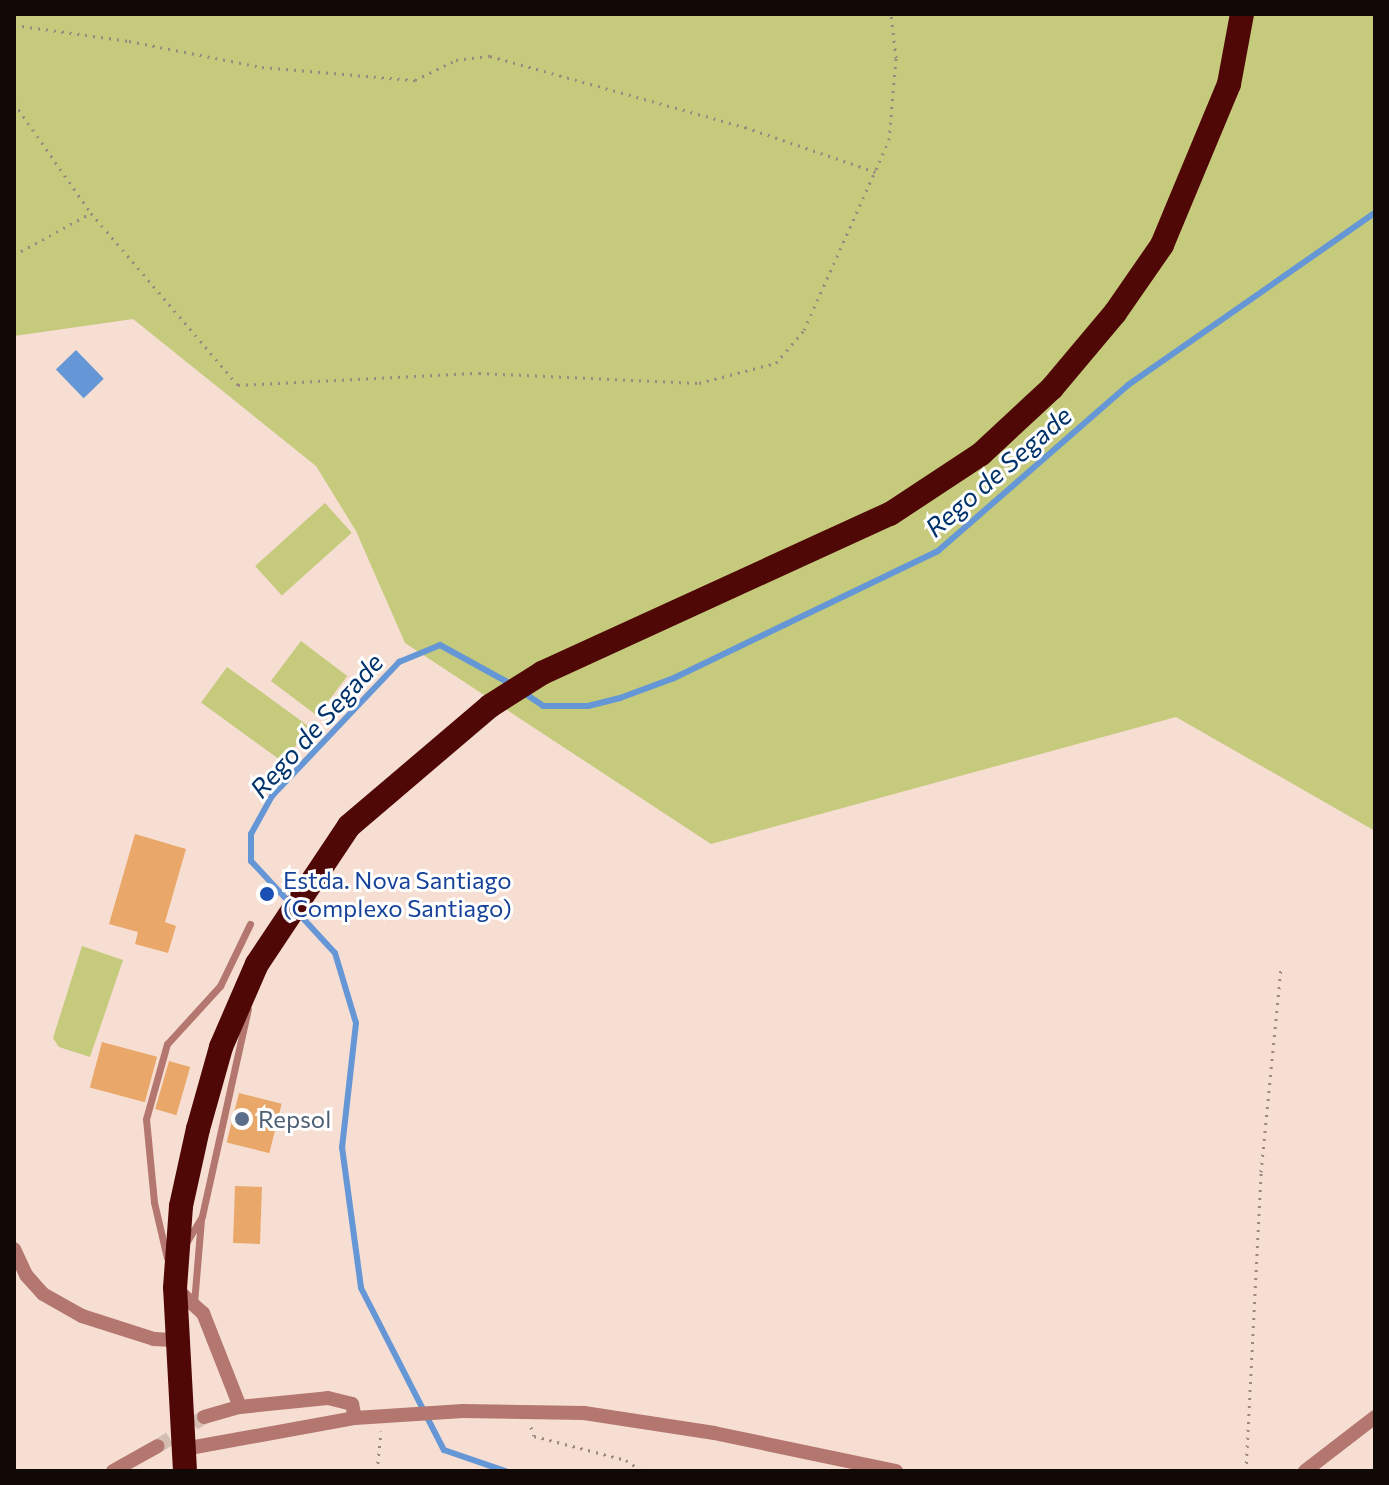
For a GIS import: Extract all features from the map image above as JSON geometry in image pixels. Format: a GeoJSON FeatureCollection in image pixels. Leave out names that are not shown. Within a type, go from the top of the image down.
{"type":"FeatureCollection","features":[{"type":"Feature","properties":{"kind":"highway"},"geometry":{"type":"LineString","coordinates":[[185,1460],[175,1288],[181,1206],[198,1129],[221,1047],[257,964],[349,826],[490,706],[542,673],[890,514],[981,454],[1052,388],[1115,313],[1162,245],[1229,84],[1242,14]]}},
{"type":"Feature","properties":{"kind":"street"},"geometry":{"type":"LineString","coordinates":[[14,1249],[26,1275],[43,1294],[82,1316],[154,1339],[176,1340]]}},
{"type":"Feature","properties":{"kind":"street"},"geometry":{"type":"LineString","coordinates":[[175,1288],[203,1313],[240,1407]]}},
{"type":"Feature","properties":{"kind":"street"},"geometry":{"type":"LineString","coordinates":[[204,1417],[240,1407],[328,1398],[352,1404],[355,1418]]}},
{"type":"Feature","properties":{"kind":"street"},"geometry":{"type":"LineString","coordinates":[[185,1460],[355,1418],[526,1412],[584,1413],[714,1433],[896,1471]]}},
{"type":"Feature","properties":{"kind":"street"},"geometry":{"type":"LineString","coordinates":[[1305,1471],[1375,1417]]}},
{"type":"Feature","properties":{"kind":"street"},"geometry":{"type":"LineString","coordinates":[[113,1471],[158,1446]]}},
{"type":"Feature","properties":{"kind":"lane"},"geometry":{"type":"LineString","coordinates":[[175,1288],[154,1202],[146,1119],[167,1044],[220,986],[250,924]]}},
{"type":"Feature","properties":{"kind":"lane"},"geometry":{"type":"LineString","coordinates":[[194,1305],[202,1216],[257,964]]}},
{"type":"Feature","properties":{"kind":"lane"},"geometry":{"type":"LineString","coordinates":[[177,1259],[202,1216]]}},
{"type":"Feature","properties":{"kind":"path"},"geometry":{"type":"LineString","coordinates":[[14,103],[91,213],[238,385],[479,373],[699,383],[776,363],[804,330],[877,173],[890,127],[896,58],[891,14]]}},
{"type":"Feature","properties":{"kind":"path"},"geometry":{"type":"LineString","coordinates":[[14,25],[129,41],[262,67],[415,80],[456,60],[490,56],[745,127],[877,173]]}},
{"type":"Feature","properties":{"kind":"path"},"geometry":{"type":"LineString","coordinates":[[14,255],[91,213]]}},
{"type":"Feature","properties":{"kind":"path"},"geometry":{"type":"LineString","coordinates":[[1246,1471],[1261,1172],[1281,967]]}},
{"type":"Feature","properties":{"kind":"path"},"geometry":{"type":"LineString","coordinates":[[526,1412],[534,1436],[626,1460],[642,1471]]}},
{"type":"Feature","properties":{"kind":"path"},"geometry":{"type":"LineString","coordinates":[[377,1471],[383,1417]]}},
{"type":"Feature","properties":{"kind":"green space"},"geometry":{"type":"Polygon","coordinates":[[[14,14],[1375,14],[1375,831],[1176,717],[711,844],[405,643],[356,531],[316,466],[133,319],[14,336],[14,14]]]}},
{"type":"Feature","properties":{"kind":"green space"},"geometry":{"type":"Polygon","coordinates":[[[325,503],[352,533],[282,596],[255,566],[325,503]]]}},
{"type":"Feature","properties":{"kind":"green space"},"geometry":{"type":"Polygon","coordinates":[[[301,641],[347,676],[317,716],[271,681],[301,641]]]}},
{"type":"Feature","properties":{"kind":"green space"},"geometry":{"type":"Polygon","coordinates":[[[227,667],[310,727],[284,763],[201,703],[227,667]]]}},
{"type":"Feature","properties":{"kind":"green space"},"geometry":{"type":"Polygon","coordinates":[[[82,946],[123,960],[90,1057],[59,1047],[53,1038],[82,946]]]}},
{"type":"Feature","properties":{"kind":"water"},"geometry":{"type":"Polygon","coordinates":[[[76,350],[104,379],[84,398],[56,369],[76,350]]]}},
{"type":"Feature","properties":{"kind":"building"},"geometry":{"type":"Polygon","coordinates":[[[135,834],[186,849],[165,922],[176,926],[168,953],[135,944],[138,932],[109,924],[135,834]]]}},
{"type":"Feature","properties":{"kind":"building"},"geometry":{"type":"Polygon","coordinates":[[[102,1042],[157,1057],[145,1102],[90,1087],[102,1042]]]}},
{"type":"Feature","properties":{"kind":"building"},"geometry":{"type":"Polygon","coordinates":[[[169,1061],[190,1067],[176,1115],[155,1109],[169,1061]]]}},
{"type":"Feature","properties":{"kind":"building"},"geometry":{"type":"Polygon","coordinates":[[[239,1093],[282,1104],[269,1153],[227,1142],[239,1093]]]}},
{"type":"Feature","properties":{"kind":"building"},"geometry":{"type":"Polygon","coordinates":[[[235,1186],[262,1187],[260,1244],[233,1243],[235,1186]]]}},
{"type":"Feature","properties":{"kind":"waterway","name":"Rego de Segade"},"geometry":{"type":"LineString","coordinates":[[524,693],[543,706],[588,706],[620,698],[674,678],[938,551],[1128,385],[1375,213]]}},
{"type":"Feature","properties":{"kind":"waterway","name":"Rego de Segade"},"geometry":{"type":"LineString","coordinates":[[289,902],[251,861],[251,834],[272,796],[399,662],[440,645],[511,684]]}},
{"type":"Feature","properties":{"kind":"waterway","name":"Rego de Segade"},"geometry":{"type":"LineString","coordinates":[[299,914],[335,953],[356,1023],[342,1147],[361,1288],[444,1450],[505,1471]]}},
{"type":"Feature","properties":{"kind":"tunnel"},"geometry":{"type":"LineString","coordinates":[[158,1446],[204,1417]]}},
{"type":"Feature","properties":{"kind":"place","name":"Estda. Nova Santiago (Complexo Santiago)"},"geometry":{"type":"Point","coordinates":[267,894]}},
{"type":"Feature","properties":{"kind":"place","name":"Repsol"},"geometry":{"type":"Point","coordinates":[242,1119]}}]}
